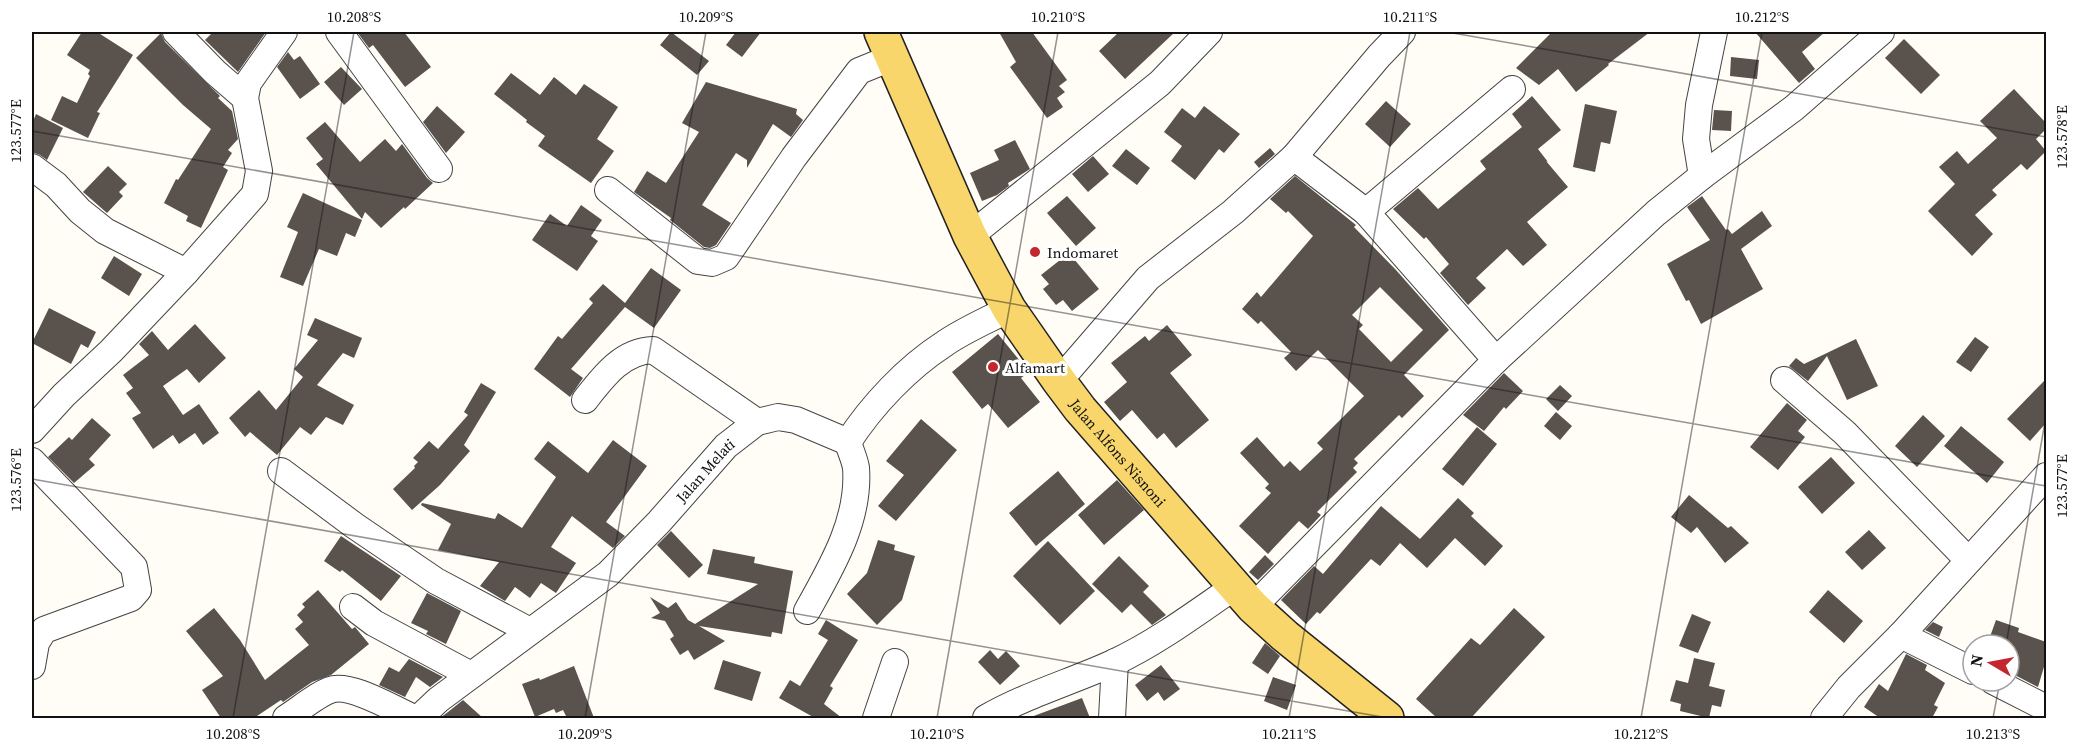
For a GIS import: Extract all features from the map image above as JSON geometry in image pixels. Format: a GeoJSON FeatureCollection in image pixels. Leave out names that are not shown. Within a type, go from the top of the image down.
{"type":"FeatureCollection","features":[{"type":"Feature","properties":{"kind":"main road","name":"Jalan Alfons Nisnoni"},"geometry":{"type":"LineString","coordinates":[[886,45],[970,236],[1009,309],[1059,381],[1244,597],[1285,636],[1387,718]]}},
{"type":"Feature","properties":{"kind":"street"},"geometry":{"type":"LineString","coordinates":[[176,32],[215,72],[245,98]]}},
{"type":"Feature","properties":{"kind":"street"},"geometry":{"type":"LineString","coordinates":[[32,430],[186,272],[255,194],[259,171],[245,98],[248,83],[254,72],[284,32]]}},
{"type":"Feature","properties":{"kind":"street"},"geometry":{"type":"LineString","coordinates":[[339,32],[439,169]]}},
{"type":"Feature","properties":{"kind":"street"},"geometry":{"type":"LineString","coordinates":[[970,236],[1160,83],[1209,32]]}},
{"type":"Feature","properties":{"kind":"street"},"geometry":{"type":"LineString","coordinates":[[1059,381],[1148,278],[1233,212],[1294,156],[1402,32]]}},
{"type":"Feature","properties":{"kind":"street"},"geometry":{"type":"LineString","coordinates":[[1702,176],[1696,139],[1699,105],[1714,32]]}},
{"type":"Feature","properties":{"kind":"street"},"geometry":{"type":"LineString","coordinates":[[986,718],[1007,706],[1115,662],[1244,597],[1656,213],[1794,108],[1881,32]]}},
{"type":"Feature","properties":{"kind":"street"},"geometry":{"type":"LineString","coordinates":[[608,190],[698,261],[712,263],[726,258],[794,157],[859,71],[886,45]]}},
{"type":"Feature","properties":{"kind":"street"},"geometry":{"type":"LineString","coordinates":[[1366,212],[1512,89]]}},
{"type":"Feature","properties":{"kind":"street"},"geometry":{"type":"LineString","coordinates":[[1294,156],[1366,212],[1496,360]]}},
{"type":"Feature","properties":{"kind":"street"},"geometry":{"type":"LineString","coordinates":[[32,167],[56,185],[80,210],[105,231],[186,272]]}},
{"type":"Feature","properties":{"kind":"street"},"geometry":{"type":"LineString","coordinates":[[848,442],[862,421],[898,382],[944,344],[1009,309]]}},
{"type":"Feature","properties":{"kind":"street"},"geometry":{"type":"LineString","coordinates":[[585,400],[611,367],[640,351],[653,350],[757,422],[778,417],[796,420],[848,442],[856,466],[856,490],[850,518],[837,557],[807,611]]}},
{"type":"Feature","properties":{"kind":"street"},"geometry":{"type":"LineString","coordinates":[[1784,380],[1845,433],[1968,560]]}},
{"type":"Feature","properties":{"kind":"street","name":"Jalan Melati"},"geometry":{"type":"LineString","coordinates":[[419,718],[438,700],[608,573],[659,522],[726,446],[757,422]]}},
{"type":"Feature","properties":{"kind":"street"},"geometry":{"type":"LineString","coordinates":[[32,461],[134,567],[138,590],[131,598],[44,630],[36,643],[32,666]]}},
{"type":"Feature","properties":{"kind":"street"},"geometry":{"type":"LineString","coordinates":[[281,471],[355,526],[436,581],[530,631]]}},
{"type":"Feature","properties":{"kind":"street"},"geometry":{"type":"LineString","coordinates":[[1824,718],[1849,687],[1901,635],[2046,476]]}},
{"type":"Feature","properties":{"kind":"street"},"geometry":{"type":"LineString","coordinates":[[354,607],[374,623],[471,675]]}},
{"type":"Feature","properties":{"kind":"street"},"geometry":{"type":"LineString","coordinates":[[1901,635],[1961,665]]}},
{"type":"Feature","properties":{"kind":"street"},"geometry":{"type":"LineString","coordinates":[[876,718],[895,662]]}},
{"type":"Feature","properties":{"kind":"street"},"geometry":{"type":"LineString","coordinates":[[1112,718],[1115,662]]}},
{"type":"Feature","properties":{"kind":"street"},"geometry":{"type":"LineString","coordinates":[[286,718],[331,689],[347,689],[414,718]]}},
{"type":"Feature","properties":{"kind":"street"},"geometry":{"type":"LineString","coordinates":[[2017,693],[2046,708]]}},
{"type":"Feature","properties":{"kind":"building"},"geometry":{"type":"Polygon","coordinates":[[[82,32],[97,32],[133,55],[97,112],[100,113],[88,138],[51,120],[62,96],[77,103],[90,76],[88,74],[90,70],[67,55],[82,32]]]}},
{"type":"Feature","properties":{"kind":"building"},"geometry":{"type":"Polygon","coordinates":[[[213,32],[266,32],[238,72],[205,40],[213,32]]]}},
{"type":"Feature","properties":{"kind":"building"},"geometry":{"type":"Polygon","coordinates":[[[357,32],[404,32],[431,67],[405,87],[373,45],[369,48],[357,32]]]}},
{"type":"Feature","properties":{"kind":"building"},"geometry":{"type":"Polygon","coordinates":[[[671,32],[709,61],[697,75],[660,45],[671,32]]]}},
{"type":"Feature","properties":{"kind":"building"},"geometry":{"type":"Polygon","coordinates":[[[736,32],[761,32],[742,57],[726,45],[736,32]]]}},
{"type":"Feature","properties":{"kind":"building"},"geometry":{"type":"Polygon","coordinates":[[[999,32],[1032,32],[1067,80],[1059,86],[1065,92],[1057,98],[1063,107],[1047,118],[1010,67],[1016,62],[999,32]]]}},
{"type":"Feature","properties":{"kind":"building"},"geometry":{"type":"Polygon","coordinates":[[[1119,32],[1175,32],[1125,79],[1099,51],[1119,32]]]}},
{"type":"Feature","properties":{"kind":"building"},"geometry":{"type":"Polygon","coordinates":[[[1552,32],[1650,32],[1576,92],[1558,69],[1539,85],[1516,68],[1552,32]]]}},
{"type":"Feature","properties":{"kind":"building"},"geometry":{"type":"Polygon","coordinates":[[[1755,32],[1825,32],[1802,52],[1815,69],[1799,83],[1755,32]]]}},
{"type":"Feature","properties":{"kind":"building"},"geometry":{"type":"Polygon","coordinates":[[[161,33],[165,42],[220,96],[218,98],[232,111],[238,139],[228,150],[232,153],[223,167],[228,170],[201,228],[186,221],[188,216],[164,203],[176,179],[178,180],[211,129],[183,105],[136,58],[161,33]]]}},
{"type":"Feature","properties":{"kind":"building"},"geometry":{"type":"Polygon","coordinates":[[[1904,39],[1940,75],[1921,94],[1885,58],[1904,39]]]}},
{"type":"Feature","properties":{"kind":"building"},"geometry":{"type":"Polygon","coordinates":[[[288,52],[294,60],[300,56],[320,84],[300,99],[277,67],[288,52]]]}},
{"type":"Feature","properties":{"kind":"building"},"geometry":{"type":"Polygon","coordinates":[[[1731,57],[1759,60],[1757,79],[1730,76],[1731,57]]]}},
{"type":"Feature","properties":{"kind":"building"},"geometry":{"type":"Polygon","coordinates":[[[341,67],[362,89],[344,105],[324,82],[341,67]]]}},
{"type":"Feature","properties":{"kind":"building"},"geometry":{"type":"Polygon","coordinates":[[[511,73],[540,95],[554,77],[576,95],[584,84],[618,107],[597,139],[614,151],[591,183],[538,146],[545,136],[494,94],[511,73]]]}},
{"type":"Feature","properties":{"kind":"building"},"geometry":{"type":"Polygon","coordinates":[[[706,82],[797,109],[796,114],[803,120],[791,137],[773,124],[747,168],[747,160],[736,153],[702,205],[731,223],[716,245],[710,248],[704,247],[670,220],[671,218],[634,192],[647,171],[666,183],[699,132],[682,123],[706,82]]]}},
{"type":"Feature","properties":{"kind":"building"},"geometry":{"type":"Polygon","coordinates":[[[2014,89],[2046,123],[2046,129],[2036,139],[2046,151],[2027,170],[2021,164],[1992,190],[1997,195],[1975,215],[1993,234],[1972,256],[1928,211],[1955,184],[1939,167],[1957,151],[1968,164],[1997,138],[1980,121],[2014,89]]]}},
{"type":"Feature","properties":{"kind":"building"},"geometry":{"type":"Polygon","coordinates":[[[1532,96],[1561,130],[1538,149],[1568,187],[1527,222],[1547,245],[1523,266],[1507,249],[1476,278],[1486,288],[1468,305],[1440,273],[1449,264],[1426,237],[1424,239],[1393,209],[1418,188],[1438,209],[1486,169],[1480,161],[1522,127],[1512,114],[1532,96]]]}},
{"type":"Feature","properties":{"kind":"building"},"geometry":{"type":"Polygon","coordinates":[[[1386,101],[1411,124],[1390,147],[1365,124],[1386,101]]]}},
{"type":"Feature","properties":{"kind":"building"},"geometry":{"type":"Polygon","coordinates":[[[1585,104],[1617,111],[1610,144],[1601,142],[1595,172],[1573,167],[1585,104]]]}},
{"type":"Feature","properties":{"kind":"building"},"geometry":{"type":"Polygon","coordinates":[[[437,106],[465,132],[446,153],[423,122],[437,106]]]}},
{"type":"Feature","properties":{"kind":"building"},"geometry":{"type":"Polygon","coordinates":[[[1204,106],[1240,134],[1224,153],[1219,149],[1195,180],[1171,161],[1182,146],[1164,132],[1182,108],[1195,118],[1204,106]]]}},
{"type":"Feature","properties":{"kind":"building"},"geometry":{"type":"Polygon","coordinates":[[[1714,110],[1732,111],[1731,131],[1712,130],[1714,110]]]}},
{"type":"Feature","properties":{"kind":"building"},"geometry":{"type":"Polygon","coordinates":[[[36,114],[63,128],[47,160],[32,152],[32,124],[36,114]]]}},
{"type":"Feature","properties":{"kind":"building"},"geometry":{"type":"Polygon","coordinates":[[[325,122],[360,162],[385,139],[396,151],[402,144],[433,183],[381,228],[365,212],[362,219],[316,164],[323,159],[306,138],[325,122]]]}},
{"type":"Feature","properties":{"kind":"building"},"geometry":{"type":"Polygon","coordinates":[[[1015,140],[1030,169],[1008,183],[1009,186],[997,195],[982,201],[970,173],[999,160],[994,150],[1015,140]]]}},
{"type":"Feature","properties":{"kind":"building"},"geometry":{"type":"Polygon","coordinates":[[[1270,148],[1275,154],[1259,168],[1254,162],[1270,148]]]}},
{"type":"Feature","properties":{"kind":"building"},"geometry":{"type":"Polygon","coordinates":[[[1126,149],[1150,168],[1137,185],[1112,166],[1126,149]]]}},
{"type":"Feature","properties":{"kind":"building"},"geometry":{"type":"Polygon","coordinates":[[[1093,156],[1109,174],[1088,192],[1072,174],[1093,156]]]}},
{"type":"Feature","properties":{"kind":"building"},"geometry":{"type":"Polygon","coordinates":[[[108,166],[127,184],[119,192],[123,196],[107,213],[83,192],[108,166]]]}},
{"type":"Feature","properties":{"kind":"building"},"geometry":{"type":"Polygon","coordinates":[[[1295,176],[1356,225],[1354,227],[1449,330],[1404,375],[1424,396],[1402,418],[1399,415],[1354,459],[1358,463],[1353,468],[1357,472],[1317,512],[1321,515],[1308,529],[1299,521],[1268,554],[1239,526],[1271,493],[1265,488],[1269,484],[1240,453],[1257,437],[1284,467],[1290,461],[1300,471],[1323,449],[1317,443],[1364,396],[1318,350],[1296,371],[1284,358],[1291,352],[1261,321],[1258,324],[1242,309],[1257,292],[1261,297],[1313,236],[1288,211],[1286,213],[1270,199],[1295,176]],[[1380,287],[1352,315],[1363,325],[1359,329],[1391,362],[1423,330],[1380,287]]]}},
{"type":"Feature","properties":{"kind":"building"},"geometry":{"type":"Polygon","coordinates":[[[303,193],[362,220],[355,237],[346,233],[337,256],[319,249],[303,286],[280,277],[298,232],[287,227],[303,193]]]}},
{"type":"Feature","properties":{"kind":"building"},"geometry":{"type":"Polygon","coordinates":[[[1067,196],[1096,228],[1076,246],[1047,213],[1067,196]]]}},
{"type":"Feature","properties":{"kind":"building"},"geometry":{"type":"Polygon","coordinates":[[[1702,196],[1726,230],[1728,229],[1732,234],[1762,211],[1772,226],[1741,249],[1763,289],[1701,324],[1667,264],[1710,240],[1687,207],[1702,196]]]}},
{"type":"Feature","properties":{"kind":"building"},"geometry":{"type":"Polygon","coordinates":[[[581,205],[602,220],[591,236],[598,241],[577,271],[532,240],[550,214],[567,226],[581,205]]]}},
{"type":"Feature","properties":{"kind":"building"},"geometry":{"type":"Polygon","coordinates":[[[1069,253],[1099,289],[1072,311],[1063,300],[1056,305],[1043,289],[1049,284],[1041,275],[1069,253]]]}},
{"type":"Feature","properties":{"kind":"building"},"geometry":{"type":"Polygon","coordinates":[[[114,256],[142,274],[129,296],[101,278],[114,256]]]}},
{"type":"Feature","properties":{"kind":"building"},"geometry":{"type":"Polygon","coordinates":[[[651,268],[681,290],[654,328],[625,307],[571,369],[583,378],[570,397],[534,369],[558,336],[562,339],[593,303],[589,299],[603,284],[625,303],[651,268]]]}},
{"type":"Feature","properties":{"kind":"building"},"geometry":{"type":"Polygon","coordinates":[[[49,308],[96,332],[88,348],[81,344],[71,364],[32,343],[49,308]]]}},
{"type":"Feature","properties":{"kind":"building"},"geometry":{"type":"Polygon","coordinates":[[[315,318],[362,338],[354,358],[343,353],[317,385],[354,405],[343,425],[326,417],[311,435],[300,427],[277,455],[250,432],[245,437],[229,418],[259,390],[276,410],[303,377],[294,369],[318,340],[307,335],[315,318]]]}},
{"type":"Feature","properties":{"kind":"building"},"geometry":{"type":"Polygon","coordinates":[[[195,324],[226,358],[199,383],[187,369],[163,386],[183,415],[199,404],[219,433],[203,445],[195,433],[179,444],[173,435],[153,449],[132,418],[141,413],[126,393],[133,388],[123,375],[149,355],[139,344],[152,331],[168,350],[195,324]]]}},
{"type":"Feature","properties":{"kind":"building"},"geometry":{"type":"Polygon","coordinates":[[[1167,325],[1192,355],[1170,373],[1209,420],[1176,448],[1164,433],[1157,439],[1132,410],[1120,421],[1104,402],[1127,382],[1111,363],[1145,336],[1149,341],[1167,325]]]}},
{"type":"Feature","properties":{"kind":"building"},"geometry":{"type":"Polygon","coordinates":[[[998,334],[1029,372],[1021,378],[1040,402],[1008,428],[988,404],[982,409],[952,372],[998,334]]]}},
{"type":"Feature","properties":{"kind":"building"},"geometry":{"type":"Polygon","coordinates":[[[1975,337],[1989,347],[1971,372],[1956,362],[1975,337]]]}},
{"type":"Feature","properties":{"kind":"building"},"geometry":{"type":"Polygon","coordinates":[[[1856,339],[1878,386],[1847,400],[1827,356],[1808,381],[1789,366],[1796,358],[1804,364],[1856,339]]]}},
{"type":"Feature","properties":{"kind":"building"},"geometry":{"type":"Polygon","coordinates":[[[1504,373],[1523,391],[1506,409],[1504,407],[1484,431],[1463,415],[1504,373]]]}},
{"type":"Feature","properties":{"kind":"building"},"geometry":{"type":"Polygon","coordinates":[[[2046,379],[2046,423],[2030,441],[2007,419],[2046,379]]]}},
{"type":"Feature","properties":{"kind":"building"},"geometry":{"type":"Polygon","coordinates":[[[481,383],[496,392],[464,445],[470,451],[440,485],[412,510],[393,489],[415,468],[418,462],[413,458],[429,441],[438,449],[468,415],[464,412],[481,383]]]}},
{"type":"Feature","properties":{"kind":"building"},"geometry":{"type":"Polygon","coordinates":[[[1560,385],[1572,396],[1558,411],[1546,399],[1560,385]]]}},
{"type":"Feature","properties":{"kind":"building"},"geometry":{"type":"Polygon","coordinates":[[[1787,403],[1807,420],[1798,431],[1805,437],[1778,470],[1750,447],[1787,403]]]}},
{"type":"Feature","properties":{"kind":"building"},"geometry":{"type":"Polygon","coordinates":[[[1556,412],[1572,426],[1560,440],[1544,426],[1556,412]]]}},
{"type":"Feature","properties":{"kind":"building"},"geometry":{"type":"Polygon","coordinates":[[[1923,415],[1945,436],[1917,467],[1895,446],[1923,415]]]}},
{"type":"Feature","properties":{"kind":"building"},"geometry":{"type":"Polygon","coordinates":[[[92,418],[111,435],[89,459],[95,465],[74,483],[48,457],[69,437],[72,440],[92,418]]]}},
{"type":"Feature","properties":{"kind":"building"},"geometry":{"type":"Polygon","coordinates":[[[921,419],[957,450],[896,521],[878,506],[904,475],[886,461],[921,419]]]}},
{"type":"Feature","properties":{"kind":"building"},"geometry":{"type":"Polygon","coordinates":[[[1961,426],[2004,462],[1987,483],[1944,446],[1961,426]]]}},
{"type":"Feature","properties":{"kind":"building"},"geometry":{"type":"Polygon","coordinates":[[[1477,427],[1497,444],[1463,486],[1442,469],[1477,427]]]}},
{"type":"Feature","properties":{"kind":"building"},"geometry":{"type":"Polygon","coordinates":[[[613,440],[647,466],[606,522],[625,536],[613,548],[572,516],[551,547],[576,563],[556,593],[541,583],[530,598],[515,587],[505,601],[480,586],[499,562],[438,550],[451,524],[421,505],[422,503],[495,519],[498,513],[522,528],[556,477],[534,459],[548,441],[588,473],[613,440]]]}},
{"type":"Feature","properties":{"kind":"building"},"geometry":{"type":"Polygon","coordinates":[[[1831,457],[1855,483],[1822,514],[1798,487],[1831,457]]]}},
{"type":"Feature","properties":{"kind":"building"},"geometry":{"type":"Polygon","coordinates":[[[1058,471],[1085,504],[1036,546],[1009,513],[1058,471]]]}},
{"type":"Feature","properties":{"kind":"building"},"geometry":{"type":"Polygon","coordinates":[[[1117,480],[1144,510],[1104,545],[1078,515],[1117,480]]]}},
{"type":"Feature","properties":{"kind":"building"},"geometry":{"type":"Polygon","coordinates":[[[1689,495],[1728,528],[1731,526],[1749,543],[1725,563],[1697,527],[1691,533],[1671,517],[1689,495]]]}},
{"type":"Feature","properties":{"kind":"building"},"geometry":{"type":"Polygon","coordinates":[[[1458,498],[1474,513],[1471,516],[1503,546],[1485,566],[1455,538],[1427,568],[1400,543],[1380,566],[1371,559],[1320,614],[1317,612],[1306,624],[1281,600],[1314,566],[1323,574],[1381,506],[1420,539],[1458,498]]]}},
{"type":"Feature","properties":{"kind":"building"},"geometry":{"type":"Polygon","coordinates":[[[1869,530],[1886,548],[1862,570],[1845,552],[1869,530]]]}},
{"type":"Feature","properties":{"kind":"building"},"geometry":{"type":"Polygon","coordinates":[[[671,531],[703,565],[689,578],[657,545],[671,531]]]}},
{"type":"Feature","properties":{"kind":"building"},"geometry":{"type":"Polygon","coordinates":[[[341,536],[401,576],[381,601],[342,570],[340,572],[324,561],[341,536]]]}},
{"type":"Feature","properties":{"kind":"building"},"geometry":{"type":"Polygon","coordinates":[[[878,540],[895,545],[894,550],[915,556],[902,600],[877,625],[847,594],[867,573],[878,540]]]}},
{"type":"Feature","properties":{"kind":"building"},"geometry":{"type":"Polygon","coordinates":[[[1048,541],[1095,591],[1060,625],[1013,576],[1048,541]]]}},
{"type":"Feature","properties":{"kind":"building"},"geometry":{"type":"Polygon","coordinates":[[[713,549],[755,557],[754,563],[793,571],[782,634],[772,632],[771,637],[699,626],[725,641],[694,660],[688,650],[680,655],[670,639],[674,636],[665,621],[651,618],[660,613],[650,597],[668,608],[676,602],[688,620],[695,624],[758,584],[707,574],[713,549]]]}},
{"type":"Feature","properties":{"kind":"building"},"geometry":{"type":"Polygon","coordinates":[[[1265,555],[1274,564],[1258,580],[1249,572],[1265,555]]]}},
{"type":"Feature","properties":{"kind":"building"},"geometry":{"type":"Polygon","coordinates":[[[1119,556],[1149,586],[1143,592],[1166,615],[1152,625],[1131,604],[1122,613],[1092,584],[1119,556]]]}},
{"type":"Feature","properties":{"kind":"building"},"geometry":{"type":"Polygon","coordinates":[[[318,590],[352,629],[355,627],[369,644],[331,675],[312,682],[254,718],[221,718],[202,690],[223,676],[186,631],[214,608],[240,640],[265,680],[309,645],[295,629],[303,622],[297,615],[305,607],[302,604],[318,590]]]}},
{"type":"Feature","properties":{"kind":"building"},"geometry":{"type":"Polygon","coordinates":[[[1828,590],[1863,621],[1844,643],[1809,612],[1828,590]]]}},
{"type":"Feature","properties":{"kind":"building"},"geometry":{"type":"Polygon","coordinates":[[[427,593],[461,611],[446,644],[426,634],[428,631],[411,623],[427,593]]]}},
{"type":"Feature","properties":{"kind":"building"},"geometry":{"type":"Polygon","coordinates":[[[1514,608],[1545,637],[1471,718],[1437,718],[1416,699],[1471,638],[1480,645],[1514,608]]]}},
{"type":"Feature","properties":{"kind":"building"},"geometry":{"type":"Polygon","coordinates":[[[1692,614],[1711,622],[1698,653],[1679,646],[1692,614]]]}},
{"type":"Feature","properties":{"kind":"building"},"geometry":{"type":"Polygon","coordinates":[[[826,620],[858,640],[830,686],[833,688],[824,704],[842,718],[815,718],[779,698],[790,680],[800,686],[828,640],[818,634],[826,620]]]}},
{"type":"Feature","properties":{"kind":"building"},"geometry":{"type":"Polygon","coordinates":[[[1996,620],[2019,628],[2018,632],[2021,633],[1991,633],[1996,620]]]}},
{"type":"Feature","properties":{"kind":"building"},"geometry":{"type":"Polygon","coordinates":[[[1933,622],[1943,627],[1939,637],[1925,630],[1933,622]]]}},
{"type":"Feature","properties":{"kind":"building"},"geometry":{"type":"Polygon","coordinates":[[[2021,633],[2046,642],[2046,660],[2038,687],[2021,678],[2021,633]]]}},
{"type":"Feature","properties":{"kind":"building"},"geometry":{"type":"Polygon","coordinates":[[[1265,643],[1280,656],[1268,674],[1252,663],[1265,643]]]}},
{"type":"Feature","properties":{"kind":"building"},"geometry":{"type":"Polygon","coordinates":[[[990,650],[998,659],[1006,651],[1020,666],[1000,685],[978,662],[990,650]]]}},
{"type":"Feature","properties":{"kind":"building"},"geometry":{"type":"Polygon","coordinates":[[[1906,654],[1927,665],[1925,670],[1945,683],[1934,705],[1938,707],[1932,718],[1880,718],[1864,707],[1879,684],[1888,691],[1906,654]]]}},
{"type":"Feature","properties":{"kind":"building"},"geometry":{"type":"Polygon","coordinates":[[[1694,658],[1715,663],[1709,686],[1725,690],[1721,707],[1712,705],[1709,718],[1680,711],[1681,704],[1670,701],[1676,680],[1688,683],[1694,658]]]}},
{"type":"Feature","properties":{"kind":"building"},"geometry":{"type":"Polygon","coordinates":[[[409,659],[443,677],[430,687],[416,677],[405,697],[379,685],[389,667],[399,672],[409,659]]]}},
{"type":"Feature","properties":{"kind":"building"},"geometry":{"type":"Polygon","coordinates":[[[723,660],[761,672],[752,701],[714,689],[723,660]]]}},
{"type":"Feature","properties":{"kind":"building"},"geometry":{"type":"Polygon","coordinates":[[[1161,665],[1180,689],[1164,701],[1158,692],[1147,701],[1135,685],[1161,665]]]}},
{"type":"Feature","properties":{"kind":"building"},"geometry":{"type":"Polygon","coordinates":[[[574,666],[594,718],[567,718],[563,710],[556,713],[554,709],[535,717],[522,684],[539,678],[540,680],[574,666]]]}},
{"type":"Feature","properties":{"kind":"building"},"geometry":{"type":"Polygon","coordinates":[[[1273,677],[1296,685],[1287,710],[1264,701],[1273,677]]]}},
{"type":"Feature","properties":{"kind":"building"},"geometry":{"type":"Polygon","coordinates":[[[1082,698],[1090,718],[1031,718],[1031,717],[1082,698]]]}},
{"type":"Feature","properties":{"kind":"building"},"geometry":{"type":"Polygon","coordinates":[[[463,700],[483,718],[440,718],[448,712],[463,700]]]}},
{"type":"Feature","properties":{"kind":"place","name":"Indomaret"},"geometry":{"type":"Point","coordinates":[1035,252]}},
{"type":"Feature","properties":{"kind":"place","name":"Alfamart"},"geometry":{"type":"Point","coordinates":[993,367]}}]}
